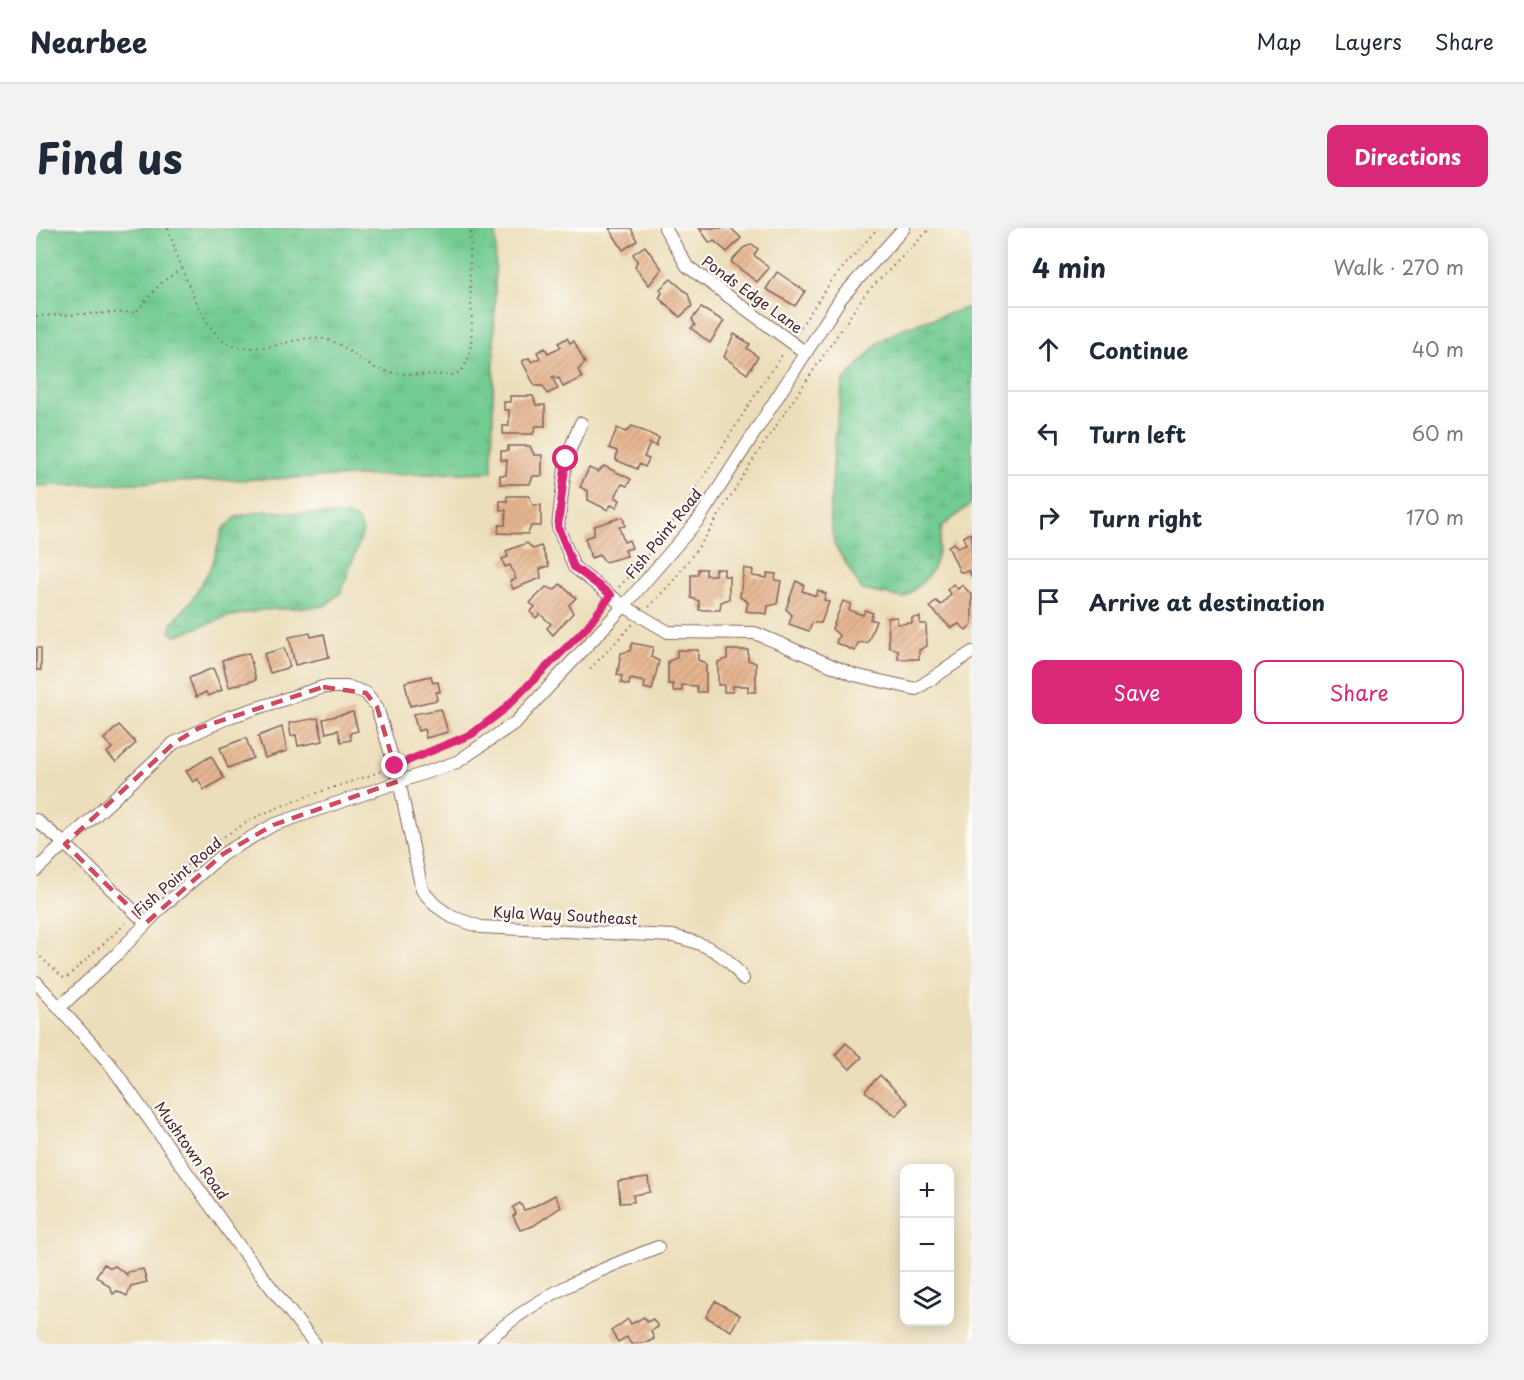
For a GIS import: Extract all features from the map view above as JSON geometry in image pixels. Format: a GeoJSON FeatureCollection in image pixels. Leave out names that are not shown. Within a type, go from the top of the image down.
{"type":"FeatureCollection","features":[{"type":"Feature","properties":{"kind":"street","name":"Ponds Edge Lane"},"geometry":{"type":"LineString","coordinates":[[665,228],[687,266],[806,353]]}},
{"type":"Feature","properties":{"kind":"street","name":"Fish Point Road"},"geometry":{"type":"LineString","coordinates":[[60,1007],[146,923],[223,854],[273,825],[457,762],[516,722],[624,606],[699,519],[842,298],[904,228]]}},
{"type":"Feature","properties":{"kind":"street"},"geometry":{"type":"LineString","coordinates":[[581,423],[566,459],[558,527],[574,567],[624,606],[668,632],[755,633],[854,675],[916,689],[972,652]]}},
{"type":"Feature","properties":{"kind":"street","name":"Kyla Way Southeast"},"geometry":{"type":"LineString","coordinates":[[36,870],[174,743],[229,717],[323,687],[350,687],[366,693],[377,707],[399,781],[422,890],[435,905],[452,917],[481,927],[673,936],[716,949],[735,965],[744,979]]}},
{"type":"Feature","properties":{"kind":"street"},"geometry":{"type":"LineString","coordinates":[[36,820],[65,844],[146,923]]}},
{"type":"Feature","properties":{"kind":"street","name":"Mushtown Road"},"geometry":{"type":"LineString","coordinates":[[36,982],[110,1064],[239,1246],[315,1344]]}},
{"type":"Feature","properties":{"kind":"street"},"geometry":{"type":"LineString","coordinates":[[484,1344],[544,1298],[597,1270],[658,1247]]}},
{"type":"Feature","properties":{"kind":"path"},"geometry":{"type":"LineString","coordinates":[[168,228],[181,269],[212,328],[230,345],[256,348],[313,338],[324,339],[344,346],[376,369],[453,375],[464,369],[470,350],[471,228]]}},
{"type":"Feature","properties":{"kind":"path"},"geometry":{"type":"LineString","coordinates":[[36,953],[65,980],[190,861],[221,838],[258,816],[395,766],[472,734],[502,711],[587,627],[611,595],[637,568],[681,511],[744,407],[832,280],[878,228]]}},
{"type":"Feature","properties":{"kind":"path"},"geometry":{"type":"LineString","coordinates":[[590,669],[673,581],[705,538],[766,441],[865,294],[931,228]]}},
{"type":"Feature","properties":{"kind":"path"},"geometry":{"type":"LineString","coordinates":[[36,316],[136,312],[161,283],[181,269]]}},
{"type":"Feature","properties":{"kind":"highlighted area"},"geometry":{"type":"Polygon","coordinates":[[[323,687],[366,693],[377,707],[399,781],[273,825],[223,854],[146,923],[65,844],[174,743],[199,728],[323,687]]]}},
{"type":"Feature","properties":{"kind":"green space"},"geometry":{"type":"Polygon","coordinates":[[[36,228],[496,228],[492,472],[36,486],[36,228]]]}},
{"type":"Feature","properties":{"kind":"green space"},"geometry":{"type":"Polygon","coordinates":[[[972,306],[972,503],[942,527],[933,568],[923,581],[904,598],[862,590],[834,544],[830,516],[835,436],[843,382],[880,341],[904,328],[972,306]]]}},
{"type":"Feature","properties":{"kind":"green space"},"geometry":{"type":"Polygon","coordinates":[[[266,511],[346,516],[358,520],[363,532],[341,592],[325,606],[262,610],[227,617],[175,636],[170,631],[173,622],[192,600],[213,563],[223,529],[238,516],[266,511]]]}},
{"type":"Feature","properties":{"kind":"building"},"geometry":{"type":"Polygon","coordinates":[[[609,228],[631,228],[637,241],[623,250],[609,228]]]}},
{"type":"Feature","properties":{"kind":"building"},"geometry":{"type":"Polygon","coordinates":[[[699,228],[731,228],[741,238],[727,252],[714,241],[710,243],[699,228]]]}},
{"type":"Feature","properties":{"kind":"building"},"geometry":{"type":"Polygon","coordinates":[[[752,244],[758,249],[754,255],[769,268],[757,282],[731,262],[743,248],[752,244]]]}},
{"type":"Feature","properties":{"kind":"building"},"geometry":{"type":"Polygon","coordinates":[[[645,246],[662,269],[649,285],[635,267],[637,261],[633,254],[645,246]]]}},
{"type":"Feature","properties":{"kind":"building"},"geometry":{"type":"Polygon","coordinates":[[[777,272],[805,291],[795,306],[766,289],[777,272]]]}},
{"type":"Feature","properties":{"kind":"building"},"geometry":{"type":"Polygon","coordinates":[[[671,279],[688,294],[692,306],[680,317],[659,298],[662,293],[660,289],[671,279]]]}},
{"type":"Feature","properties":{"kind":"building"},"geometry":{"type":"Polygon","coordinates":[[[701,308],[724,321],[710,343],[691,328],[695,325],[692,319],[701,308]]]}},
{"type":"Feature","properties":{"kind":"building"},"geometry":{"type":"Polygon","coordinates":[[[734,334],[750,344],[747,348],[758,357],[747,374],[724,357],[734,334]]]}},
{"type":"Feature","properties":{"kind":"building"},"geometry":{"type":"Polygon","coordinates":[[[567,338],[570,343],[574,341],[585,363],[578,370],[582,378],[563,387],[559,378],[556,379],[554,376],[552,377],[558,389],[547,394],[543,386],[535,386],[522,361],[529,358],[532,362],[540,358],[537,352],[545,348],[548,353],[561,347],[558,343],[567,338]]]}},
{"type":"Feature","properties":{"kind":"building"},"geometry":{"type":"Polygon","coordinates":[[[510,396],[533,396],[536,405],[545,405],[545,426],[536,426],[533,434],[503,434],[503,426],[509,426],[509,410],[504,410],[504,402],[510,402],[510,396]]]}},
{"type":"Feature","properties":{"kind":"building"},"geometry":{"type":"Polygon","coordinates":[[[632,426],[659,438],[656,446],[650,443],[644,457],[649,459],[645,467],[639,464],[637,469],[616,460],[617,451],[609,448],[617,428],[626,432],[632,426]]]}},
{"type":"Feature","properties":{"kind":"building"},"geometry":{"type":"Polygon","coordinates":[[[508,446],[530,446],[534,455],[542,455],[542,476],[533,476],[530,484],[500,484],[500,475],[506,475],[507,460],[501,460],[501,451],[508,451],[508,446]]]}},
{"type":"Feature","properties":{"kind":"building"},"geometry":{"type":"Polygon","coordinates":[[[604,466],[631,479],[627,486],[622,484],[615,497],[620,500],[617,507],[611,505],[608,510],[588,500],[588,491],[580,487],[589,468],[598,472],[604,466]]]}},
{"type":"Feature","properties":{"kind":"building"},"geometry":{"type":"Polygon","coordinates":[[[507,496],[529,496],[533,505],[541,505],[541,526],[531,526],[528,534],[498,533],[499,525],[505,525],[506,510],[500,510],[500,501],[507,501],[507,496]]]}},
{"type":"Feature","properties":{"kind":"building"},"geometry":{"type":"Polygon","coordinates":[[[623,517],[625,526],[619,527],[624,542],[629,540],[632,548],[625,550],[627,556],[605,562],[600,555],[591,558],[585,538],[594,535],[594,526],[623,517]]]}},
{"type":"Feature","properties":{"kind":"building"},"geometry":{"type":"Polygon","coordinates":[[[971,533],[972,578],[969,571],[960,572],[948,546],[954,543],[957,548],[966,544],[963,537],[971,533]]]}},
{"type":"Feature","properties":{"kind":"building"},"geometry":{"type":"Polygon","coordinates":[[[527,543],[533,549],[541,546],[549,566],[540,569],[541,578],[513,589],[510,581],[516,579],[510,565],[505,567],[502,559],[508,557],[506,551],[527,543]]]}},
{"type":"Feature","properties":{"kind":"building"},"geometry":{"type":"Polygon","coordinates":[[[744,568],[753,570],[752,576],[767,578],[767,573],[776,574],[775,580],[781,581],[777,604],[768,606],[767,614],[746,611],[748,602],[740,597],[744,568]]]}},
{"type":"Feature","properties":{"kind":"building"},"geometry":{"type":"Polygon","coordinates":[[[698,569],[706,569],[706,575],[715,575],[715,569],[724,569],[724,576],[729,576],[729,599],[721,602],[720,610],[699,610],[699,601],[691,598],[691,575],[698,575],[698,569]]]}},
{"type":"Feature","properties":{"kind":"building"},"geometry":{"type":"Polygon","coordinates":[[[796,581],[804,585],[802,591],[816,596],[818,590],[826,594],[824,600],[829,602],[821,623],[812,623],[809,631],[789,624],[792,615],[786,609],[796,581]]]}},
{"type":"Feature","properties":{"kind":"building"},"geometry":{"type":"Polygon","coordinates":[[[560,584],[576,598],[569,605],[573,613],[553,635],[547,628],[551,624],[540,614],[536,618],[530,612],[535,607],[530,603],[546,587],[555,590],[560,584]]]}},
{"type":"Feature","properties":{"kind":"building"},"geometry":{"type":"Polygon","coordinates":[[[953,584],[958,589],[962,585],[972,595],[972,624],[966,630],[959,624],[951,628],[930,607],[936,601],[941,605],[951,594],[947,590],[953,584]]]}},
{"type":"Feature","properties":{"kind":"building"},"geometry":{"type":"Polygon","coordinates":[[[843,601],[851,604],[849,610],[863,615],[865,610],[873,613],[870,619],[876,621],[868,642],[858,643],[855,651],[836,643],[839,635],[832,629],[843,601]]]}},
{"type":"Feature","properties":{"kind":"building"},"geometry":{"type":"Polygon","coordinates":[[[897,617],[897,624],[912,623],[912,618],[920,617],[920,624],[926,624],[927,646],[919,650],[919,659],[898,659],[898,650],[889,647],[888,618],[897,617]]]}},
{"type":"Feature","properties":{"kind":"building"},"geometry":{"type":"Polygon","coordinates":[[[310,633],[311,637],[324,634],[329,657],[295,665],[289,637],[310,633]]]}},
{"type":"Feature","properties":{"kind":"building"},"geometry":{"type":"Polygon","coordinates":[[[632,643],[653,647],[651,657],[659,661],[652,690],[644,688],[645,682],[630,679],[629,685],[621,683],[622,676],[617,675],[621,653],[630,651],[632,643]]]}},
{"type":"Feature","properties":{"kind":"building"},"geometry":{"type":"Polygon","coordinates":[[[36,648],[41,648],[41,670],[36,670],[36,648]]]}},
{"type":"Feature","properties":{"kind":"building"},"geometry":{"type":"Polygon","coordinates":[[[284,648],[290,667],[270,673],[264,654],[284,648]]]}},
{"type":"Feature","properties":{"kind":"building"},"geometry":{"type":"Polygon","coordinates":[[[677,650],[698,650],[698,660],[706,663],[706,692],[697,692],[697,686],[682,685],[682,691],[673,691],[673,684],[668,684],[668,661],[677,658],[677,650]]]}},
{"type":"Feature","properties":{"kind":"building"},"geometry":{"type":"Polygon","coordinates":[[[727,650],[748,650],[748,660],[756,663],[756,692],[748,692],[748,686],[733,686],[733,692],[724,692],[724,685],[718,685],[718,662],[727,659],[727,650]]]}},
{"type":"Feature","properties":{"kind":"building"},"geometry":{"type":"Polygon","coordinates":[[[249,653],[256,680],[229,687],[222,660],[249,653]]]}},
{"type":"Feature","properties":{"kind":"building"},"geometry":{"type":"Polygon","coordinates":[[[213,668],[222,690],[208,696],[206,692],[196,697],[189,678],[213,668]]]}},
{"type":"Feature","properties":{"kind":"building"},"geometry":{"type":"Polygon","coordinates":[[[431,676],[433,683],[438,682],[440,692],[436,692],[437,700],[410,706],[405,682],[431,676]]]}},
{"type":"Feature","properties":{"kind":"building"},"geometry":{"type":"Polygon","coordinates":[[[441,709],[448,732],[426,738],[424,729],[418,731],[413,714],[441,709]]]}},
{"type":"Feature","properties":{"kind":"building"},"geometry":{"type":"Polygon","coordinates":[[[353,712],[358,731],[350,733],[351,740],[341,742],[338,730],[326,733],[323,719],[353,712]]]}},
{"type":"Feature","properties":{"kind":"building"},"geometry":{"type":"Polygon","coordinates":[[[318,718],[323,741],[298,746],[296,735],[291,736],[289,723],[318,718]]]}},
{"type":"Feature","properties":{"kind":"building"},"geometry":{"type":"Polygon","coordinates":[[[119,725],[136,743],[116,762],[107,753],[112,748],[104,739],[119,725]]]}},
{"type":"Feature","properties":{"kind":"building"},"geometry":{"type":"Polygon","coordinates":[[[282,727],[287,751],[265,758],[258,736],[282,727]]]}},
{"type":"Feature","properties":{"kind":"building"},"geometry":{"type":"Polygon","coordinates":[[[246,738],[253,758],[228,768],[220,748],[246,738]]]}},
{"type":"Feature","properties":{"kind":"building"},"geometry":{"type":"Polygon","coordinates":[[[211,756],[224,778],[204,790],[198,779],[193,782],[186,771],[211,756]]]}},
{"type":"Feature","properties":{"kind":"building"},"geometry":{"type":"Polygon","coordinates":[[[846,1043],[862,1057],[850,1069],[835,1055],[846,1043]]]}},
{"type":"Feature","properties":{"kind":"building"},"geometry":{"type":"Polygon","coordinates":[[[880,1075],[908,1103],[896,1116],[865,1091],[880,1075]]]}},
{"type":"Feature","properties":{"kind":"building"},"geometry":{"type":"Polygon","coordinates":[[[648,1177],[650,1192],[633,1195],[634,1202],[620,1203],[618,1181],[648,1177]]]}},
{"type":"Feature","properties":{"kind":"building"},"geometry":{"type":"Polygon","coordinates":[[[555,1195],[561,1207],[533,1226],[520,1230],[513,1216],[516,1214],[513,1207],[520,1203],[524,1210],[531,1208],[555,1195]]]}},
{"type":"Feature","properties":{"kind":"building"},"geometry":{"type":"Polygon","coordinates":[[[104,1264],[111,1268],[115,1266],[127,1275],[127,1272],[143,1269],[147,1282],[131,1286],[127,1296],[117,1291],[113,1294],[110,1287],[96,1276],[104,1264]]]}},
{"type":"Feature","properties":{"kind":"building"},"geometry":{"type":"Polygon","coordinates":[[[715,1301],[740,1315],[731,1331],[706,1317],[715,1301]]]}},
{"type":"Feature","properties":{"kind":"building"},"geometry":{"type":"Polygon","coordinates":[[[644,1317],[647,1322],[653,1319],[658,1327],[651,1331],[654,1339],[631,1344],[627,1337],[618,1342],[611,1331],[628,1319],[631,1324],[644,1317]]]}},
{"type":"Feature","properties":{"kind":"route"},"geometry":{"type":"LineString","coordinates":[[395,766],[472,734],[502,711],[587,627],[611,595],[574,567],[558,527],[566,459]]}}]}
